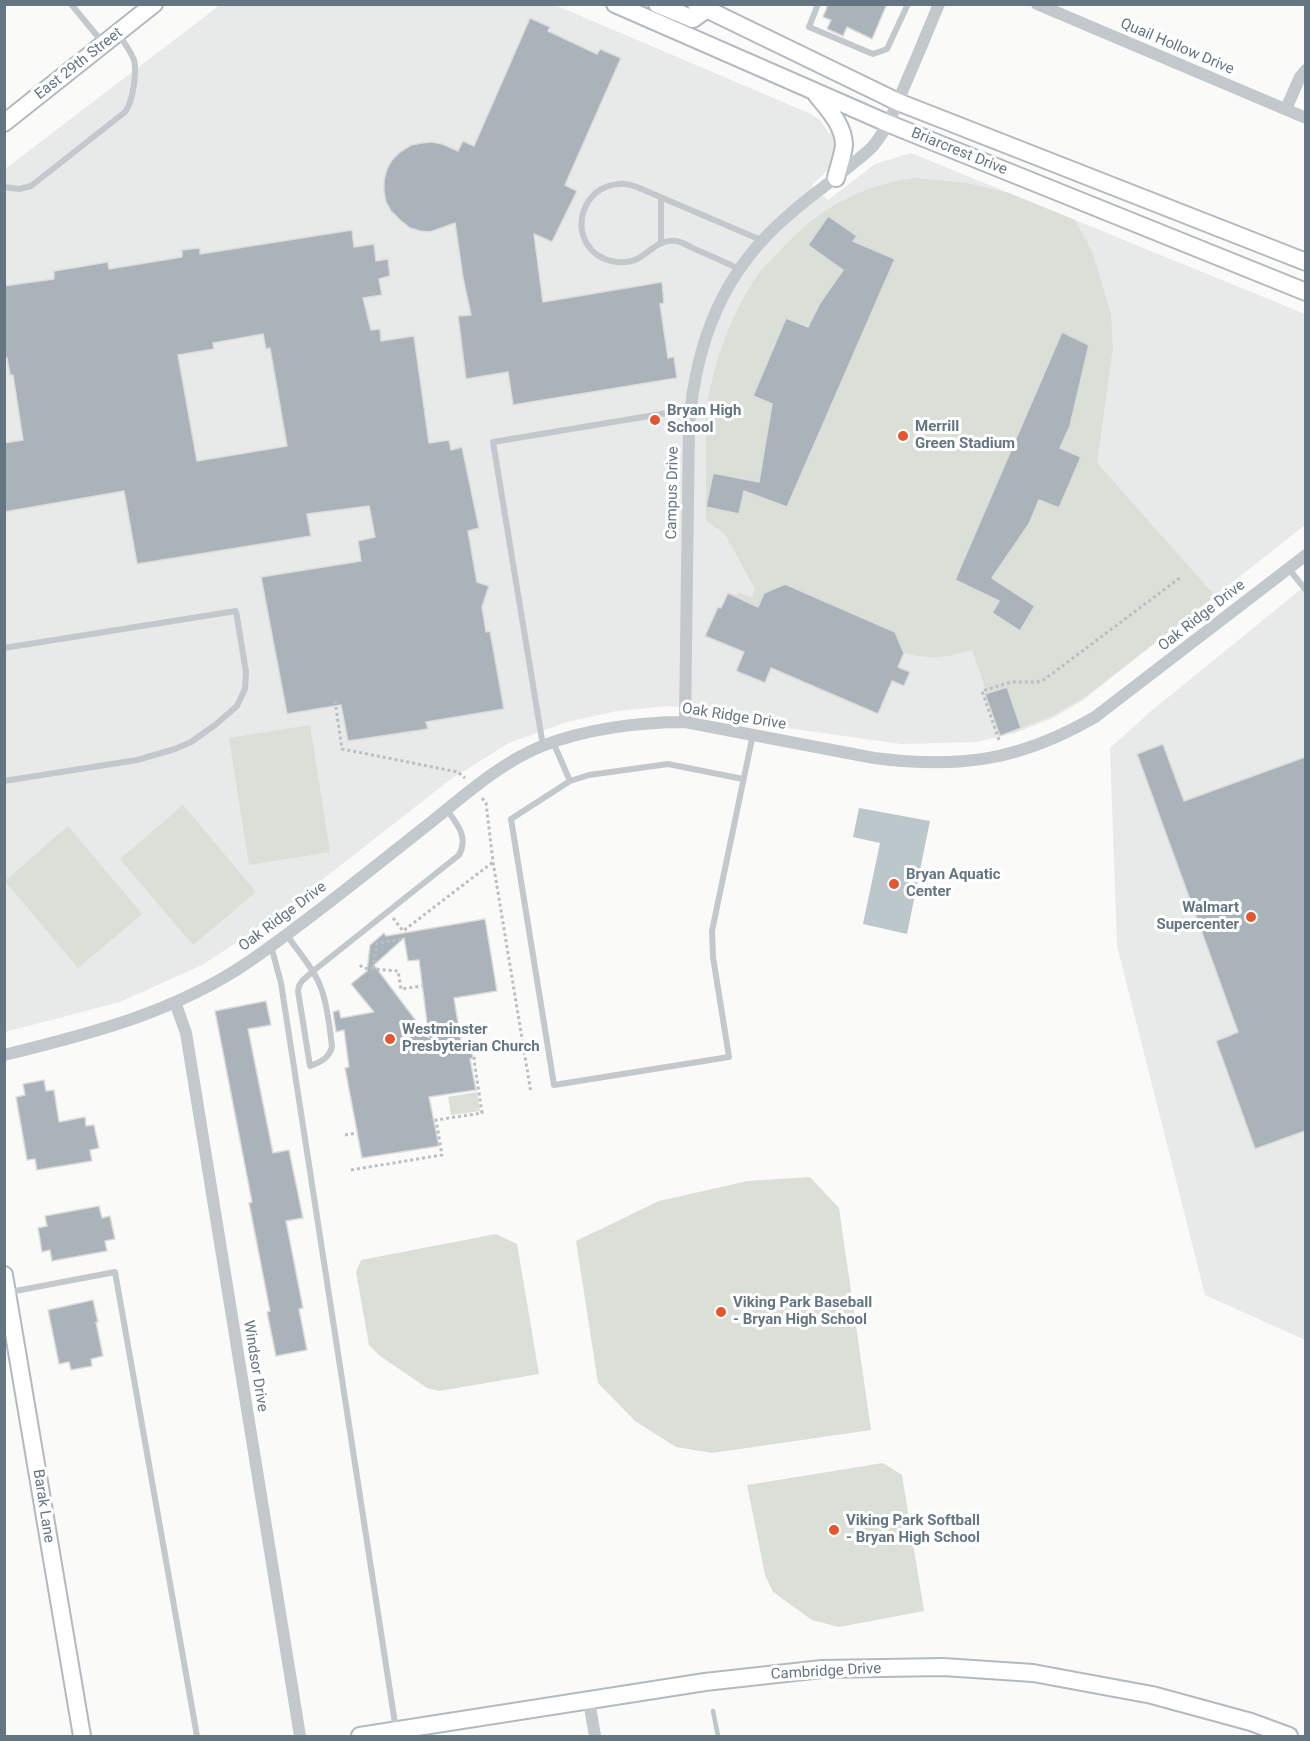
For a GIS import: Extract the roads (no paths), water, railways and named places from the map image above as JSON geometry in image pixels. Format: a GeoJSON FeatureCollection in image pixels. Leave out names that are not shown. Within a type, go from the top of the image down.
{"type":"FeatureCollection","features":[{"type":"Feature","properties":{"kind":"main road","name":"East 29th Street"},"geometry":{"type":"LineString","coordinates":[[4,123],[154,4]]}},
{"type":"Feature","properties":{"kind":"main road","name":"Briarcrest Drive"},"geometry":{"type":"LineString","coordinates":[[615,4],[887,123],[1305,292]]}},
{"type":"Feature","properties":{"kind":"main road"},"geometry":{"type":"LineString","coordinates":[[657,4],[693,19],[704,6]]}},
{"type":"Feature","properties":{"kind":"main road","name":"Briarcrest Drive"},"geometry":{"type":"LineString","coordinates":[[704,6],[898,102],[1305,262]]}},
{"type":"Feature","properties":{"kind":"main road"},"geometry":{"type":"LineString","coordinates":[[813,91],[841,129],[843,150],[836,178]]}},
{"type":"Feature","properties":{"kind":"main road","name":"Barak Lane"},"geometry":{"type":"LineString","coordinates":[[4,1275],[82,1737]]}},
{"type":"Feature","properties":{"kind":"main road","name":"Cambridge Drive"},"geometry":{"type":"LineString","coordinates":[[360,1737],[397,1734],[705,1682],[822,1669],[944,1667],[1033,1673],[1152,1695],[1251,1722],[1289,1737]]}},
{"type":"Feature","properties":{"kind":"street","name":"Campus Drive"},"geometry":{"type":"LineString","coordinates":[[685,722],[688,454],[694,379],[708,330],[717,307],[738,269],[761,240],[870,150],[898,102],[939,4]]}},
{"type":"Feature","properties":{"kind":"street","name":"Quail Hollow Drive"},"geometry":{"type":"LineString","coordinates":[[1037,4],[1305,118]]}},
{"type":"Feature","properties":{"kind":"street"},"geometry":{"type":"LineString","coordinates":[[1286,109],[1305,70]]}},
{"type":"Feature","properties":{"kind":"street","name":"Oak Ridge Drive"},"geometry":{"type":"LineString","coordinates":[[4,1054],[89,1034],[123,1023],[175,1002],[229,974],[286,935],[497,771],[548,744],[618,727],[685,722],[904,762],[973,761],[1020,751],[1059,736],[1095,717],[1305,555]]}},
{"type":"Feature","properties":{"kind":"street","name":"Windsor Drive"},"geometry":{"type":"LineString","coordinates":[[175,1002],[186,1033],[300,1737]]}},
{"type":"Feature","properties":{"kind":"street"},"geometry":{"type":"LineString","coordinates":[[589,1701],[595,1737]]}},
{"type":"Feature","properties":{"kind":"lane"},"geometry":{"type":"LineString","coordinates":[[71,4],[105,45]]}},
{"type":"Feature","properties":{"kind":"lane"},"geometry":{"type":"LineString","coordinates":[[818,4],[809,27],[873,54],[887,49],[908,4]]}},
{"type":"Feature","properties":{"kind":"lane"},"geometry":{"type":"LineString","coordinates":[[4,187],[19,189],[31,186],[129,108],[133,92],[134,59],[118,34]]}},
{"type":"Feature","properties":{"kind":"lane"},"geometry":{"type":"LineString","coordinates":[[738,269],[678,241],[661,243],[630,261],[608,261],[588,246],[580,223],[583,211],[589,199],[599,190],[609,186],[628,184],[761,240]]}},
{"type":"Feature","properties":{"kind":"lane"},"geometry":{"type":"LineString","coordinates":[[661,198],[661,243]]}},
{"type":"Feature","properties":{"kind":"lane"},"geometry":{"type":"LineString","coordinates":[[570,781],[548,744],[493,442],[691,409]]}},
{"type":"Feature","properties":{"kind":"lane"},"geometry":{"type":"LineString","coordinates":[[1288,568],[1305,590]]}},
{"type":"Feature","properties":{"kind":"lane"},"geometry":{"type":"LineString","coordinates":[[4,648],[236,611],[246,672],[245,689],[237,706],[191,742],[137,760],[4,781]]}},
{"type":"Feature","properties":{"kind":"lane"},"geometry":{"type":"LineString","coordinates":[[743,779],[668,764],[590,775],[570,781],[511,819],[554,1085],[729,1057],[712,942],[714,918],[753,734]]}},
{"type":"Feature","properties":{"kind":"lane"},"geometry":{"type":"LineString","coordinates":[[286,935],[312,972],[322,991],[332,1047],[325,1059],[310,1066],[299,986],[312,972],[459,855],[463,848],[462,833],[447,810]]}},
{"type":"Feature","properties":{"kind":"lane"},"geometry":{"type":"LineString","coordinates":[[271,946],[281,983],[397,1734]]}},
{"type":"Feature","properties":{"kind":"lane"},"geometry":{"type":"LineString","coordinates":[[8,1293],[115,1272],[196,1737]]}},
{"type":"Feature","properties":{"kind":"waterway"},"geometry":{"type":"LineString","coordinates":[[713,1711],[718,1736]]}},
{"type":"Feature","properties":{"kind":"place","name":"Bryan High School"},"geometry":{"type":"Point","coordinates":[655,420]}},
{"type":"Feature","properties":{"kind":"place","name":"Merrill Green Stadium"},"geometry":{"type":"Point","coordinates":[903,436]}},
{"type":"Feature","properties":{"kind":"place","name":"Bryan Aquatic Center"},"geometry":{"type":"Point","coordinates":[894,884]}},
{"type":"Feature","properties":{"kind":"place","name":"Walmart Supercenter"},"geometry":{"type":"Point","coordinates":[1251,917]}},
{"type":"Feature","properties":{"kind":"place","name":"Westminster Presbyterian Church"},"geometry":{"type":"Point","coordinates":[390,1039]}},
{"type":"Feature","properties":{"kind":"place","name":"Viking Park Baseball - Bryan High School"},"geometry":{"type":"Point","coordinates":[721,1312]}},
{"type":"Feature","properties":{"kind":"place","name":"Viking Park Softball - Bryan High School"},"geometry":{"type":"Point","coordinates":[834,1530]}}]}
